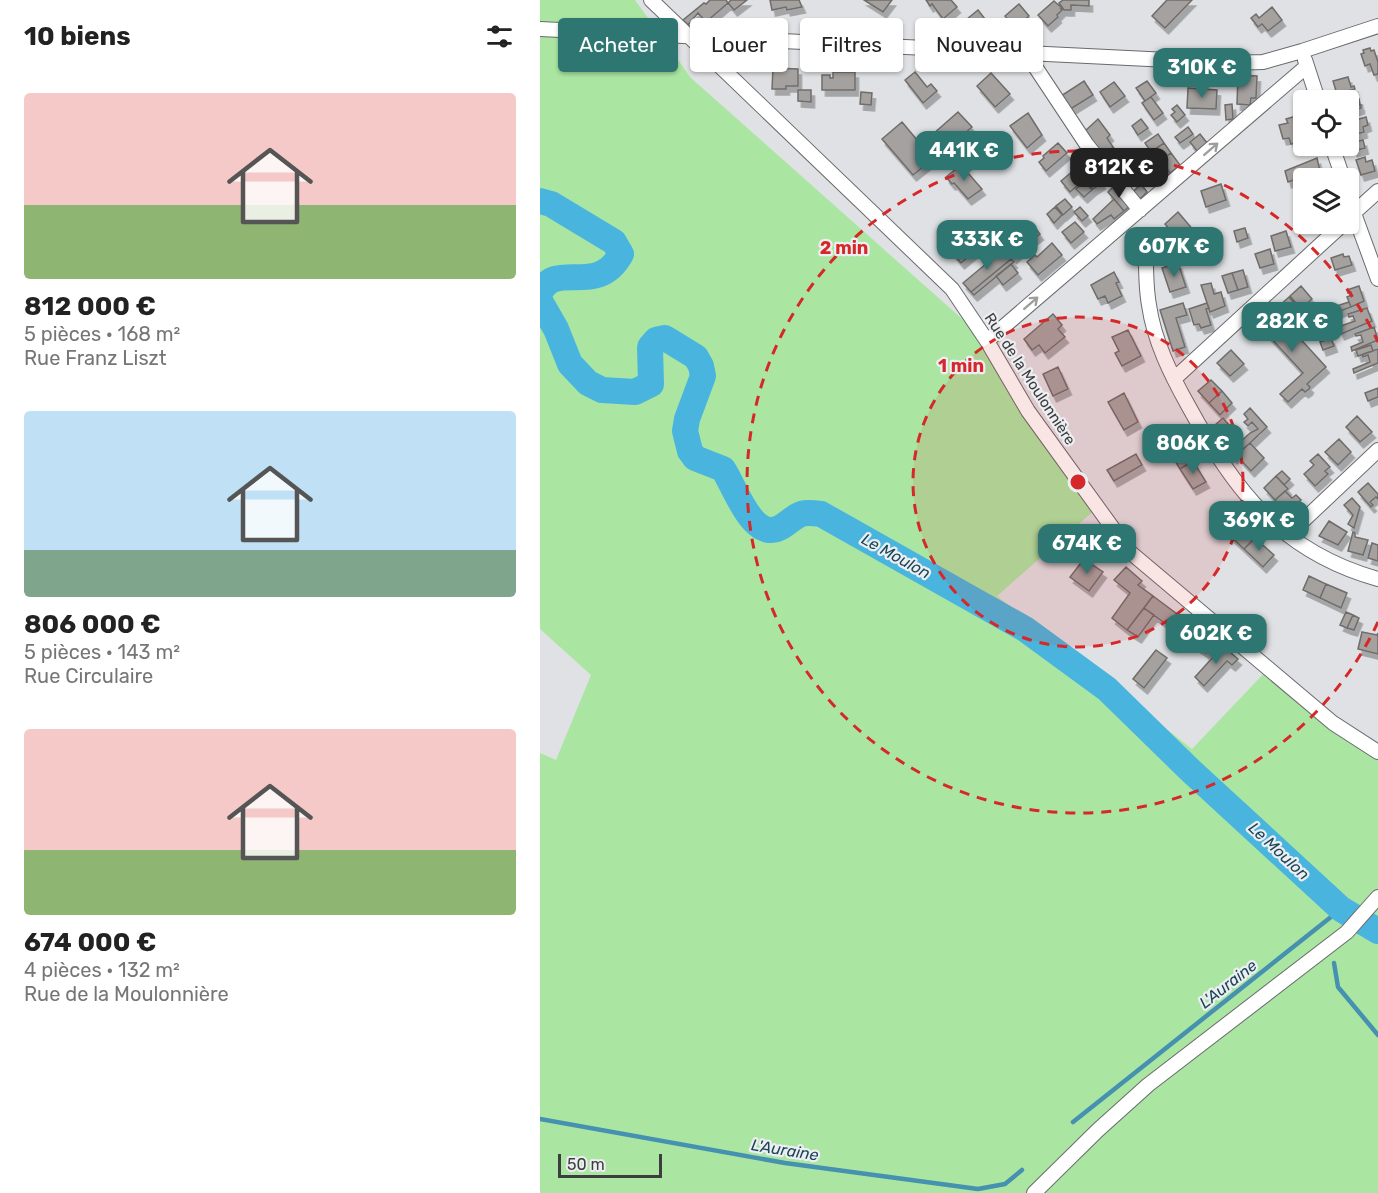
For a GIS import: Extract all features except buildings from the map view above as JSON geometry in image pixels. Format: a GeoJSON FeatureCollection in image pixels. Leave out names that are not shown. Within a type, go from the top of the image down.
{"type":"FeatureCollection","features":[{"type":"Feature","properties":{"kind":"street","name":"Rue de la Moulonnière"},"geometry":{"type":"LineString","coordinates":[[651,0],[952,289],[987,341],[1028,411],[1130,552],[1333,723],[1378,752]]}},
{"type":"Feature","properties":{"kind":"street"},"geometry":{"type":"LineString","coordinates":[[1043,54],[1230,63],[1263,62],[1378,26]]}},
{"type":"Feature","properties":{"kind":"street"},"geometry":{"type":"LineString","coordinates":[[540,28],[915,48]]}},
{"type":"Feature","properties":{"kind":"street"},"geometry":{"type":"LineString","coordinates":[[1302,51],[1315,90]]}},
{"type":"Feature","properties":{"kind":"street"},"geometry":{"type":"LineString","coordinates":[[987,341],[1307,66]]}},
{"type":"Feature","properties":{"kind":"street"},"geometry":{"type":"LineString","coordinates":[[1039,72],[1087,145],[1140,210]]}},
{"type":"Feature","properties":{"kind":"street"},"geometry":{"type":"LineString","coordinates":[[1359,209],[1378,191]]}},
{"type":"Feature","properties":{"kind":"street"},"geometry":{"type":"LineString","coordinates":[[1174,379],[1332,234]]}},
{"type":"Feature","properties":{"kind":"street"},"geometry":{"type":"LineString","coordinates":[[1359,234],[1378,279]]}},
{"type":"Feature","properties":{"kind":"street"},"geometry":{"type":"LineString","coordinates":[[1146,237],[1149,305],[1157,338],[1174,379],[1208,443],[1241,490],[1260,511],[1288,535],[1311,552],[1340,567],[1378,579]]}},
{"type":"Feature","properties":{"kind":"street"},"geometry":{"type":"LineString","coordinates":[[1288,535],[1378,450]]}},
{"type":"Feature","properties":{"kind":"street"},"geometry":{"type":"LineString","coordinates":[[1034,1193],[1148,1085],[1347,932],[1376,900]]}},
{"type":"Feature","properties":{"kind":"green space"},"geometry":{"type":"Polygon","coordinates":[[[540,0],[635,0],[648,18],[558,18],[558,72],[678,72],[678,60],[691,78],[987,341],[1097,508],[997,596],[1192,749],[1268,669],[1378,752],[1378,1193],[540,1193],[540,753],[556,760],[591,675],[540,629],[540,0]]]}},
{"type":"Feature","properties":{"kind":"waterway","name":"Le Moulon"},"geometry":{"type":"LineString","coordinates":[[540,201],[551,204],[614,242],[621,254],[611,267],[600,274],[556,279],[547,283],[540,293]]}},
{"type":"Feature","properties":{"kind":"waterway","name":"Le Moulon"},"geometry":{"type":"LineString","coordinates":[[540,301],[556,329],[570,364],[588,383],[602,390],[635,392],[651,384],[650,347],[656,340],[665,338],[696,357],[703,376],[687,419],[685,431],[690,451],[695,458],[723,469],[739,500],[754,521],[763,528],[772,530],[783,526],[800,514],[821,514],[1025,629],[1107,689],[1191,771],[1341,909],[1378,931]]}},
{"type":"Feature","properties":{"kind":"waterway","name":"L'Auraine"},"geometry":{"type":"LineString","coordinates":[[1073,1122],[1341,909]]}},
{"type":"Feature","properties":{"kind":"waterway"},"geometry":{"type":"LineString","coordinates":[[1334,963],[1338,987],[1378,1035]]}},
{"type":"Feature","properties":{"kind":"waterway","name":"L'Auraine"},"geometry":{"type":"LineString","coordinates":[[540,1119],[785,1163],[978,1189],[1005,1184],[1022,1170]]}}]}
